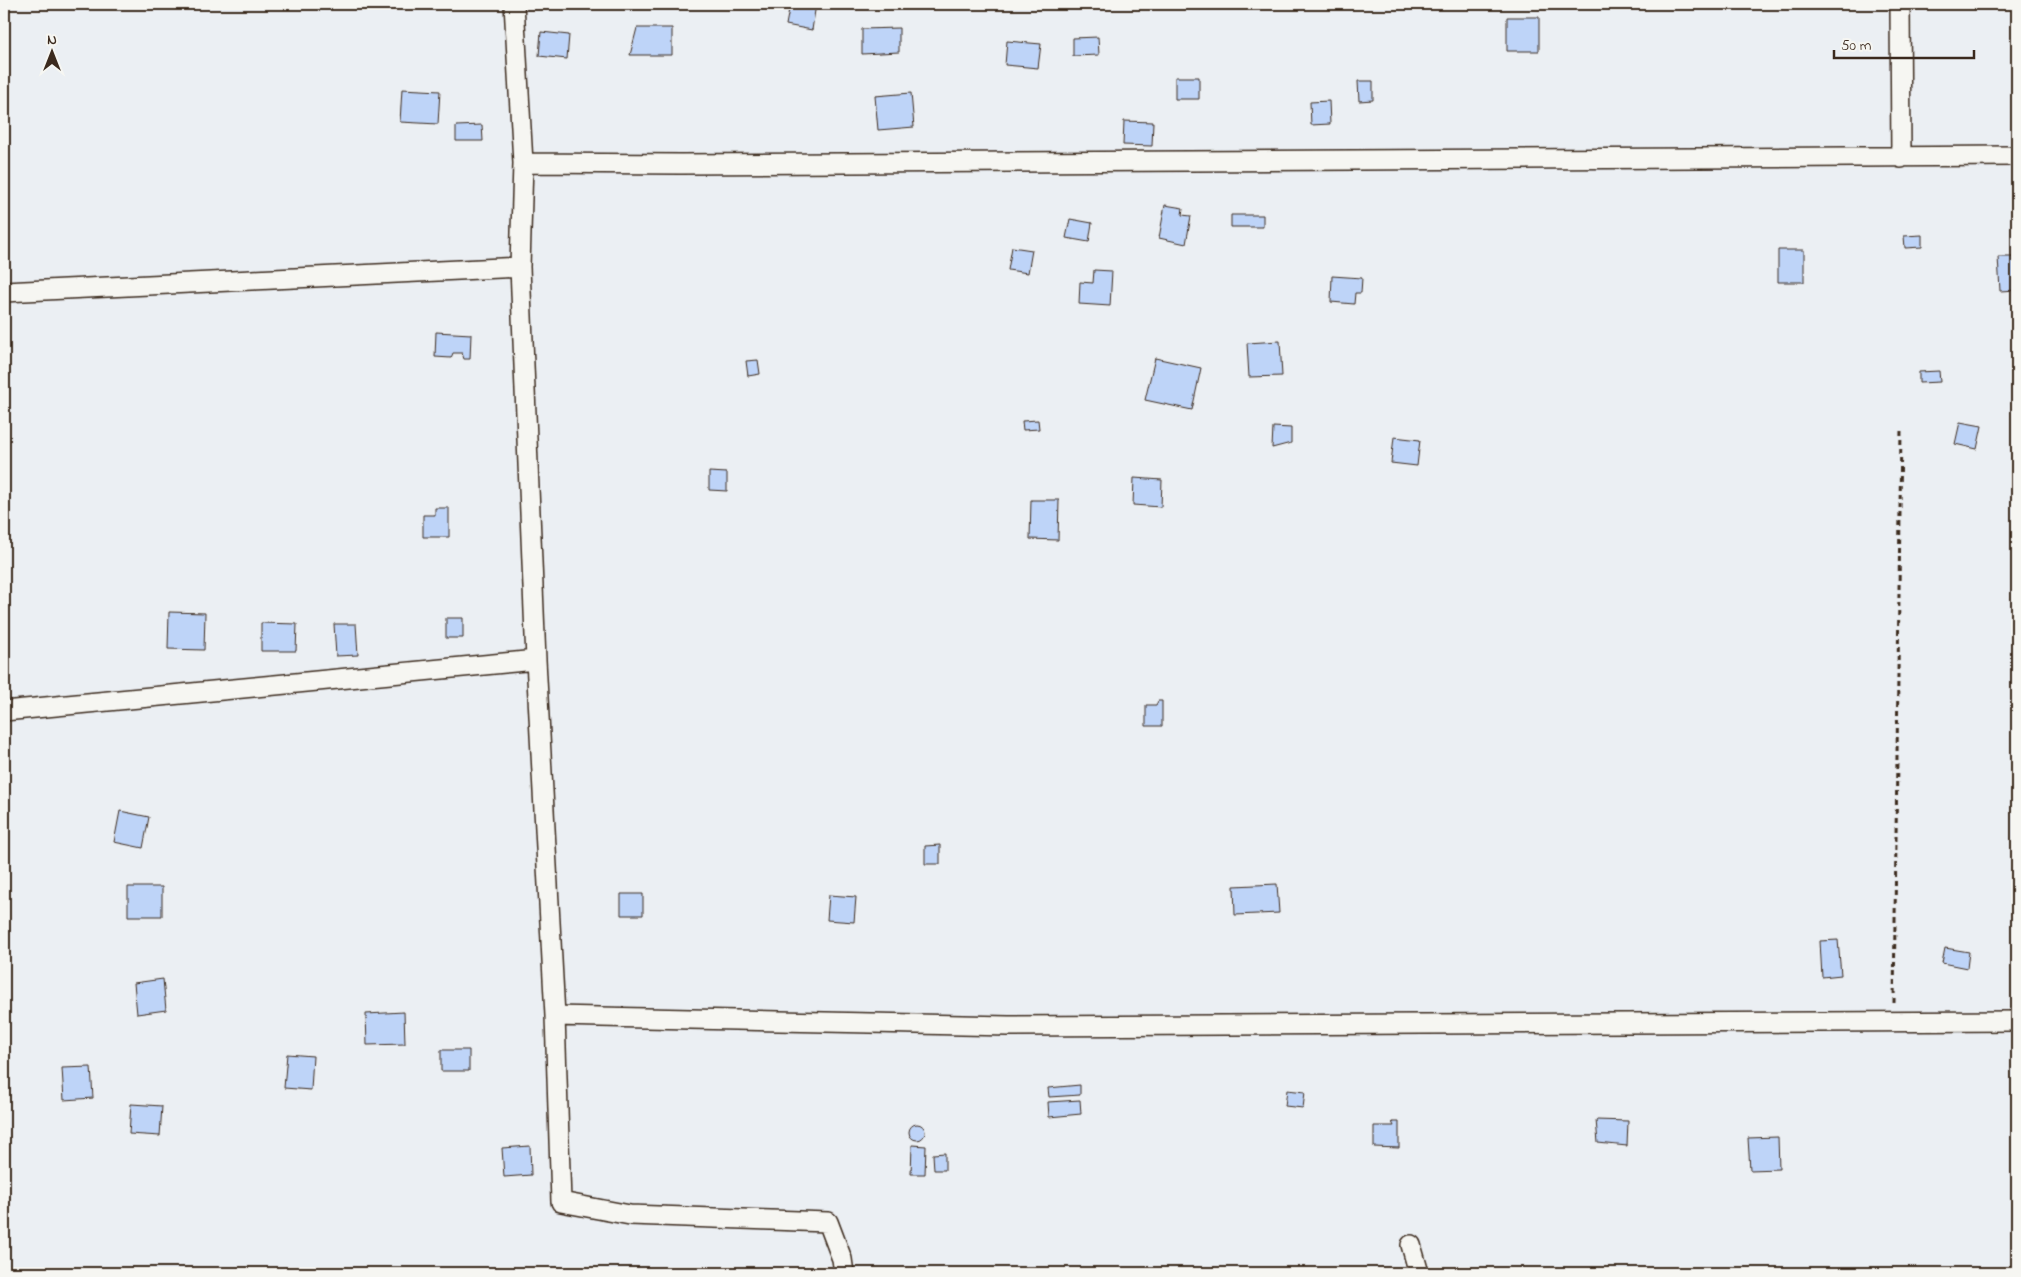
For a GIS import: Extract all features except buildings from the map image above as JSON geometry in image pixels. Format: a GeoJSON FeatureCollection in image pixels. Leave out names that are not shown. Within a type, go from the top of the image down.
{"type":"FeatureCollection","features":[{"type":"Feature","properties":{"kind":"street"},"geometry":{"type":"LineString","coordinates":[[514,4],[523,163],[520,267],[536,660],[555,1016],[561,1202],[630,1215],[828,1222],[842,1259],[844,1273]]}},
{"type":"Feature","properties":{"kind":"street"},"geometry":{"type":"LineString","coordinates":[[1900,4],[1901,158]]}},
{"type":"Feature","properties":{"kind":"street"},"geometry":{"type":"LineString","coordinates":[[523,163],[691,164],[2017,156]]}},
{"type":"Feature","properties":{"kind":"street"},"geometry":{"type":"LineString","coordinates":[[4,292],[520,267]]}},
{"type":"Feature","properties":{"kind":"street"},"geometry":{"type":"LineString","coordinates":[[4,711],[536,660]]}},
{"type":"Feature","properties":{"kind":"street"},"geometry":{"type":"LineString","coordinates":[[555,1016],[1008,1026],[2017,1022]]}},
{"type":"Feature","properties":{"kind":"street"},"geometry":{"type":"LineString","coordinates":[[1411,1245],[1419,1273]]}},
{"type":"Feature","properties":{"kind":"path"},"geometry":{"type":"LineString","coordinates":[[1893,1021],[1901,428]]}}]}
